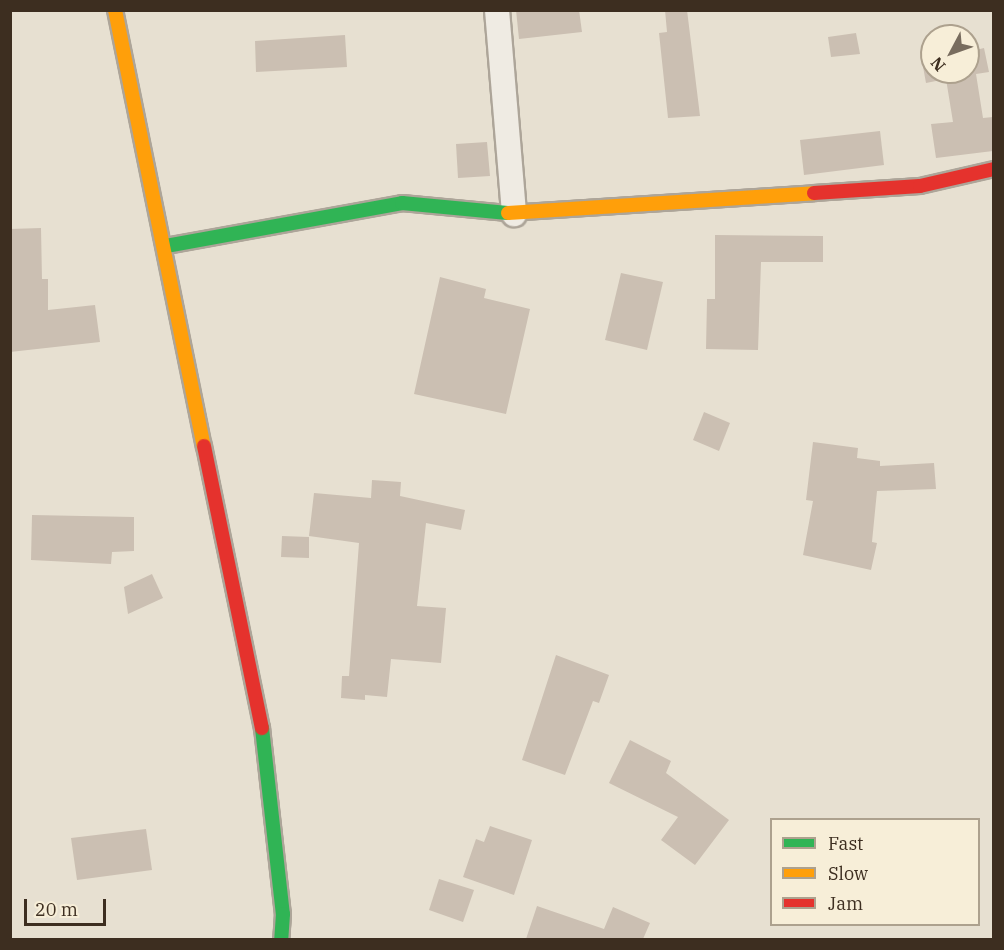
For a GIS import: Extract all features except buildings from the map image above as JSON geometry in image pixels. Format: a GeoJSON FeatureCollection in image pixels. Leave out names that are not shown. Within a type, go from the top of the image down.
{"type":"FeatureCollection","features":[{"type":"Feature","properties":{"kind":"main road"},"geometry":{"type":"LineString","coordinates":[[115,10],[166,246],[262,729],[283,914],[281,939]]}},
{"type":"Feature","properties":{"kind":"main road"},"geometry":{"type":"LineString","coordinates":[[166,246],[402,203],[514,214],[920,186],[993,169]]}},
{"type":"Feature","properties":{"kind":"street"},"geometry":{"type":"LineString","coordinates":[[496,10],[514,214]]}},
{"type":"Feature","properties":{"kind":"traffic: fast"},"geometry":{"type":"LineString","coordinates":[[166,246],[402,203],[508,213]]}},
{"type":"Feature","properties":{"kind":"traffic: fast"},"geometry":{"type":"LineString","coordinates":[[262,728],[283,914],[281,940]]}},
{"type":"Feature","properties":{"kind":"traffic: slow"},"geometry":{"type":"LineString","coordinates":[[115,10],[204,446]]}},
{"type":"Feature","properties":{"kind":"traffic: slow"},"geometry":{"type":"LineString","coordinates":[[508,213],[814,193]]}},
{"type":"Feature","properties":{"kind":"traffic: jam"},"geometry":{"type":"LineString","coordinates":[[814,193],[920,186],[994,169]]}},
{"type":"Feature","properties":{"kind":"traffic: jam"},"geometry":{"type":"LineString","coordinates":[[204,446],[262,728]]}}]}
